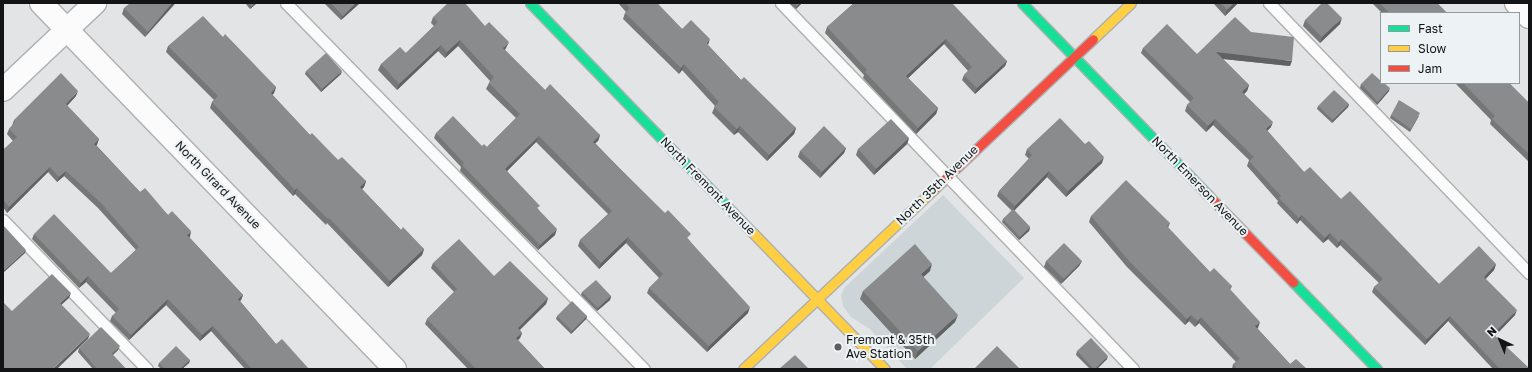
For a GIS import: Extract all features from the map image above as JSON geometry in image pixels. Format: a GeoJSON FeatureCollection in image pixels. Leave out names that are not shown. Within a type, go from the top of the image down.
{"type":"FeatureCollection","features":[{"type":"Feature","properties":{"kind":"street","name":"North Girard Avenue"},"geometry":{"type":"LineString","coordinates":[[41,3],[394,369]]}},
{"type":"Feature","properties":{"kind":"street"},"geometry":{"type":"LineString","coordinates":[[3,90],[95,3]]}},
{"type":"Feature","properties":{"kind":"street","name":"North Fremont Avenue"},"geometry":{"type":"LineString","coordinates":[[530,3],[885,369]]}},
{"type":"Feature","properties":{"kind":"street","name":"North Emerson Avenue"},"geometry":{"type":"LineString","coordinates":[[1022,3],[1377,369]]}},
{"type":"Feature","properties":{"kind":"street","name":"North 35th Avenue"},"geometry":{"type":"LineString","coordinates":[[743,369],[818,300],[947,175],[1132,3]]}},
{"type":"Feature","properties":{"kind":"street"},"geometry":{"type":"LineString","coordinates":[[1516,3],[1529,17]]}},
{"type":"Feature","properties":{"kind":"lane"},"geometry":{"type":"LineString","coordinates":[[286,3],[644,369]]}},
{"type":"Feature","properties":{"kind":"lane"},"geometry":{"type":"LineString","coordinates":[[780,3],[1133,369]]}},
{"type":"Feature","properties":{"kind":"lane"},"geometry":{"type":"LineString","coordinates":[[1269,3],[1529,272]]}},
{"type":"Feature","properties":{"kind":"lane"},"geometry":{"type":"LineString","coordinates":[[3,220],[147,369]]}},
{"type":"Feature","properties":{"kind":"shaded area"},"geometry":{"type":"Polygon","coordinates":[[[943,195],[1024,278],[930,369],[907,369],[870,329],[851,317],[843,306],[841,296],[844,288],[943,195]]]}},
{"type":"Feature","properties":{"kind":"building"},"geometry":{"type":"Polygon","coordinates":[[[130,3],[172,3],[148,32],[124,8],[130,3]]]}},
{"type":"Feature","properties":{"kind":"building"},"geometry":{"type":"Polygon","coordinates":[[[331,3],[356,3],[343,16],[331,3]]]}},
{"type":"Feature","properties":{"kind":"building"},"geometry":{"type":"Polygon","coordinates":[[[448,3],[465,3],[485,26],[489,22],[509,42],[503,48],[545,90],[550,84],[600,135],[593,142],[665,213],[668,210],[691,234],[687,238],[750,307],[709,346],[649,288],[663,274],[628,237],[601,263],[580,240],[612,211],[539,136],[505,169],[540,206],[537,208],[557,229],[540,245],[462,165],[464,163],[436,133],[453,116],[482,146],[484,144],[487,147],[520,114],[489,83],[494,77],[460,40],[447,52],[441,45],[399,84],[381,64],[400,47],[406,53],[438,22],[433,17],[448,3]]]}},
{"type":"Feature","properties":{"kind":"building"},"geometry":{"type":"Polygon","coordinates":[[[625,3],[657,3],[682,29],[691,20],[710,39],[706,43],[741,80],[744,77],[796,128],[769,155],[740,126],[737,129],[714,107],[719,102],[684,64],[681,68],[625,13],[630,8],[625,3]]]}},
{"type":"Feature","properties":{"kind":"building"},"geometry":{"type":"Polygon","coordinates":[[[854,3],[952,3],[1007,61],[977,88],[964,75],[972,67],[946,39],[906,76],[938,108],[918,128],[865,72],[867,70],[827,27],[854,3]]]}},
{"type":"Feature","properties":{"kind":"building"},"geometry":{"type":"Polygon","coordinates":[[[1221,3],[1234,3],[1227,10],[1221,3]]]}},
{"type":"Feature","properties":{"kind":"building"},"geometry":{"type":"Polygon","coordinates":[[[1322,3],[1327,3],[1342,18],[1322,37],[1305,20],[1322,3]]]}},
{"type":"Feature","properties":{"kind":"building"},"geometry":{"type":"Polygon","coordinates":[[[1380,3],[1437,3],[1446,12],[1388,12],[1380,3]]]}},
{"type":"Feature","properties":{"kind":"building"},"geometry":{"type":"Polygon","coordinates":[[[203,16],[223,37],[225,34],[276,87],[271,93],[310,135],[312,133],[338,160],[342,157],[366,181],[360,187],[401,230],[403,227],[424,249],[390,281],[329,218],[328,219],[297,188],[295,190],[212,102],[218,96],[168,46],[203,16]]]}},
{"type":"Feature","properties":{"kind":"building"},"geometry":{"type":"Polygon","coordinates":[[[1235,17],[1251,32],[1294,37],[1292,61],[1216,52],[1249,85],[1242,92],[1273,122],[1266,129],[1304,172],[1310,167],[1341,199],[1350,191],[1439,284],[1479,246],[1496,264],[1484,277],[1517,310],[1493,334],[1529,369],[1500,369],[1450,316],[1427,339],[1374,287],[1383,279],[1342,239],[1339,242],[1330,233],[1325,238],[1302,215],[1299,218],[1279,198],[1281,196],[1249,161],[1254,157],[1215,119],[1208,126],[1187,105],[1194,98],[1143,48],[1167,24],[1197,54],[1235,17]]]}},
{"type":"Feature","properties":{"kind":"building"},"geometry":{"type":"Polygon","coordinates":[[[326,53],[342,71],[322,89],[306,71],[326,53]]]}},
{"type":"Feature","properties":{"kind":"building"},"geometry":{"type":"Polygon","coordinates":[[[61,73],[78,91],[66,104],[99,139],[94,144],[140,192],[145,188],[168,215],[172,211],[191,231],[187,235],[243,295],[238,299],[276,344],[282,339],[309,369],[250,369],[251,368],[213,326],[202,335],[168,299],[131,335],[112,316],[119,309],[88,276],[81,283],[34,234],[54,214],[111,273],[139,247],[100,202],[66,171],[59,177],[50,167],[9,207],[3,199],[3,150],[17,137],[9,129],[15,122],[14,120],[61,73]]]}},
{"type":"Feature","properties":{"kind":"building"},"geometry":{"type":"Polygon","coordinates":[[[1372,73],[1380,80],[1380,84],[1385,84],[1390,88],[1378,102],[1361,84],[1372,73]]]}},
{"type":"Feature","properties":{"kind":"building"},"geometry":{"type":"Polygon","coordinates":[[[1464,84],[1510,84],[1529,103],[1529,154],[1492,119],[1495,116],[1464,84]]]}},
{"type":"Feature","properties":{"kind":"building"},"geometry":{"type":"Polygon","coordinates":[[[1334,90],[1349,104],[1333,120],[1318,106],[1334,90]]]}},
{"type":"Feature","properties":{"kind":"building"},"geometry":{"type":"Polygon","coordinates":[[[1399,100],[1420,113],[1411,129],[1391,115],[1399,100]]]}},
{"type":"Feature","properties":{"kind":"building"},"geometry":{"type":"Polygon","coordinates":[[[1060,118],[1085,144],[1089,141],[1104,157],[1068,191],[1049,171],[1015,206],[999,191],[1032,155],[1027,149],[1060,118]]]}},
{"type":"Feature","properties":{"kind":"building"},"geometry":{"type":"Polygon","coordinates":[[[891,119],[909,138],[876,169],[858,149],[891,119]]]}},
{"type":"Feature","properties":{"kind":"building"},"geometry":{"type":"Polygon","coordinates":[[[824,126],[846,148],[822,172],[800,151],[824,126]]]}},
{"type":"Feature","properties":{"kind":"building"},"geometry":{"type":"Polygon","coordinates":[[[1126,180],[1170,223],[1167,226],[1210,272],[1214,268],[1232,286],[1229,288],[1260,322],[1255,326],[1290,364],[1296,359],[1307,369],[1237,369],[1233,364],[1240,359],[1201,317],[1198,321],[1191,315],[1187,319],[1129,261],[1091,216],[1126,180]]]}},
{"type":"Feature","properties":{"kind":"building"},"geometry":{"type":"Polygon","coordinates":[[[1013,209],[1030,227],[1020,237],[1003,219],[1013,209]]]}},
{"type":"Feature","properties":{"kind":"building"},"geometry":{"type":"Polygon","coordinates":[[[3,225],[26,250],[3,271],[3,225]]]}},
{"type":"Feature","properties":{"kind":"building"},"geometry":{"type":"Polygon","coordinates":[[[459,239],[494,276],[510,261],[548,298],[518,328],[522,333],[516,338],[545,369],[476,369],[427,319],[457,289],[433,263],[459,239]]]}},
{"type":"Feature","properties":{"kind":"building"},"geometry":{"type":"Polygon","coordinates":[[[1064,243],[1082,261],[1064,279],[1046,261],[1064,243]]]}},
{"type":"Feature","properties":{"kind":"building"},"geometry":{"type":"Polygon","coordinates":[[[915,244],[932,264],[921,274],[958,315],[918,351],[863,291],[915,244]]]}},
{"type":"Feature","properties":{"kind":"building"},"geometry":{"type":"Polygon","coordinates":[[[52,274],[71,293],[60,303],[90,334],[53,369],[3,369],[3,302],[12,311],[52,274]]]}},
{"type":"Feature","properties":{"kind":"building"},"geometry":{"type":"Polygon","coordinates":[[[596,280],[611,296],[598,308],[582,292],[596,280]]]}},
{"type":"Feature","properties":{"kind":"building"},"geometry":{"type":"Polygon","coordinates":[[[572,301],[587,316],[572,331],[557,316],[572,301]]]}},
{"type":"Feature","properties":{"kind":"building"},"geometry":{"type":"Polygon","coordinates":[[[101,327],[120,346],[112,354],[126,369],[97,369],[79,348],[101,327]]]}},
{"type":"Feature","properties":{"kind":"building"},"geometry":{"type":"Polygon","coordinates":[[[1091,338],[1108,356],[1095,369],[1077,351],[1091,338]]]}},
{"type":"Feature","properties":{"kind":"building"},"geometry":{"type":"Polygon","coordinates":[[[176,346],[190,360],[180,369],[165,369],[159,363],[176,346]]]}},
{"type":"Feature","properties":{"kind":"building"},"geometry":{"type":"Polygon","coordinates":[[[997,346],[1020,369],[975,368],[997,346]]]}},
{"type":"Feature","properties":{"kind":"building"},"geometry":{"type":"Polygon","coordinates":[[[795,355],[809,369],[779,369],[795,355]]]}},
{"type":"Feature","properties":{"kind":"traffic: fast"},"geometry":{"type":"LineString","coordinates":[[530,3],[753,233]]}},
{"type":"Feature","properties":{"kind":"traffic: fast"},"geometry":{"type":"LineString","coordinates":[[1022,3],[1208,195]]}},
{"type":"Feature","properties":{"kind":"traffic: fast"},"geometry":{"type":"LineString","coordinates":[[1293,282],[1377,369]]}},
{"type":"Feature","properties":{"kind":"traffic: slow"},"geometry":{"type":"LineString","coordinates":[[1093,39],[1131,3]]}},
{"type":"Feature","properties":{"kind":"traffic: slow"},"geometry":{"type":"LineString","coordinates":[[743,369],[935,188]]}},
{"type":"Feature","properties":{"kind":"traffic: slow"},"geometry":{"type":"LineString","coordinates":[[753,233],[885,369]]}},
{"type":"Feature","properties":{"kind":"traffic: jam"},"geometry":{"type":"LineString","coordinates":[[935,188],[1093,39]]}},
{"type":"Feature","properties":{"kind":"traffic: jam"},"geometry":{"type":"LineString","coordinates":[[1208,195],[1293,282]]}},
{"type":"Feature","properties":{"kind":"place","name":"Fremont & 35th Ave Station"},"geometry":{"type":"Point","coordinates":[838,347]}}]}
